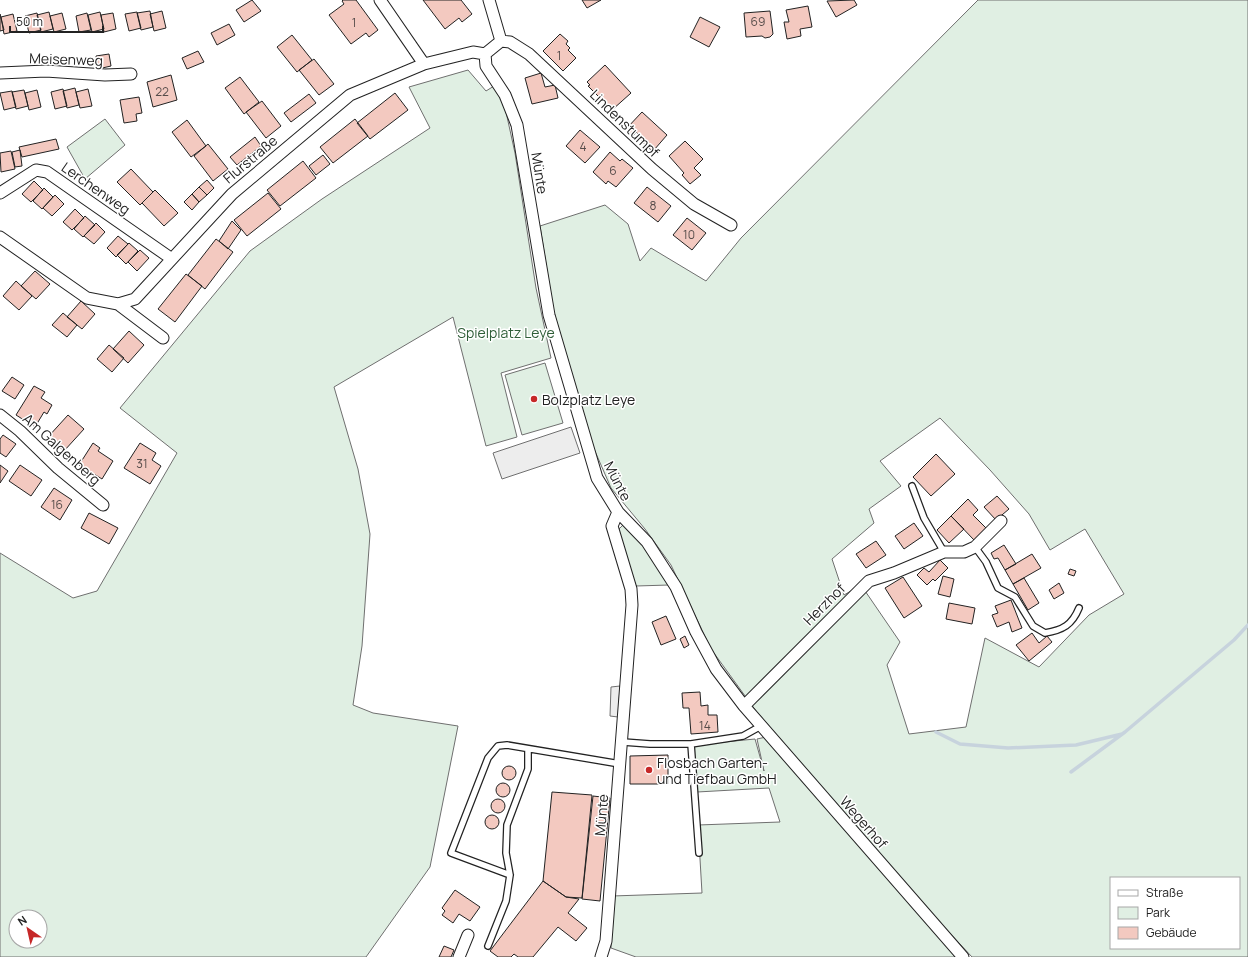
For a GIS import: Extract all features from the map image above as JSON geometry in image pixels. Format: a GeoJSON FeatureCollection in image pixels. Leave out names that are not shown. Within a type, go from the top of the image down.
{"type":"FeatureCollection","features":[{"type":"Feature","properties":{"kind":"street"},"geometry":{"type":"LineString","coordinates":[[485,54],[501,41],[489,0]]}},
{"type":"Feature","properties":{"kind":"street"},"geometry":{"type":"LineString","coordinates":[[384,1],[424,64]]}},
{"type":"Feature","properties":{"kind":"street","name":"Lindenstumpf"},"geometry":{"type":"LineString","coordinates":[[501,41],[510,42],[528,54],[652,169],[694,204],[731,225]]}},
{"type":"Feature","properties":{"kind":"street","name":"Flurstraße"},"geometry":{"type":"LineString","coordinates":[[118,304],[135,299],[232,194],[350,95],[424,64],[473,52],[485,54]]}},
{"type":"Feature","properties":{"kind":"street","name":"Münte"},"geometry":{"type":"LineString","coordinates":[[485,54],[486,66],[505,95],[517,125],[545,301],[597,478],[618,512],[612,526],[631,590],[632,605],[623,742],[606,941],[602,956]]}},
{"type":"Feature","properties":{"kind":"street","name":"Meisenweg"},"geometry":{"type":"LineString","coordinates":[[0,74],[46,71],[105,75],[131,74]]}},
{"type":"Feature","properties":{"kind":"street","name":"Lerchenweg"},"geometry":{"type":"LineString","coordinates":[[0,194],[36,170],[47,172],[172,259]]}},
{"type":"Feature","properties":{"kind":"street"},"geometry":{"type":"LineString","coordinates":[[0,238],[87,298],[118,304],[163,338]]}},
{"type":"Feature","properties":{"kind":"street","name":"Am Galgenberg"},"geometry":{"type":"LineString","coordinates":[[0,415],[20,431],[58,468],[103,505]]}},
{"type":"Feature","properties":{"kind":"street","name":"Wegerhof"},"geometry":{"type":"LineString","coordinates":[[618,512],[647,542],[676,587],[696,632],[716,669],[744,706],[964,957]]}},
{"type":"Feature","properties":{"kind":"street"},"geometry":{"type":"LineString","coordinates":[[975,547],[1001,521]]}},
{"type":"Feature","properties":{"kind":"street","name":"Herzhof"},"geometry":{"type":"LineString","coordinates":[[744,706],[869,581],[894,573],[944,552],[964,552],[975,547]]}},
{"type":"Feature","properties":{"kind":"street"},"geometry":{"type":"LineString","coordinates":[[459,957],[468,935]]}},
{"type":"Feature","properties":{"kind":"lane"},"geometry":{"type":"LineString","coordinates":[[912,486],[924,518],[944,552]]}},
{"type":"Feature","properties":{"kind":"lane"},"geometry":{"type":"LineString","coordinates":[[975,547],[986,562],[998,588],[1015,597],[1033,626],[1045,633],[1059,631],[1069,624],[1080,608]]}},
{"type":"Feature","properties":{"kind":"lane"},"geometry":{"type":"LineString","coordinates":[[623,742],[650,744],[691,744],[744,736],[761,726]]}},
{"type":"Feature","properties":{"kind":"lane"},"geometry":{"type":"LineString","coordinates":[[691,744],[699,853]]}},
{"type":"Feature","properties":{"kind":"lane"},"geometry":{"type":"LineString","coordinates":[[510,875],[451,853],[488,758],[498,746],[507,745],[620,764]]}},
{"type":"Feature","properties":{"kind":"lane"},"geometry":{"type":"LineString","coordinates":[[488,946],[506,901],[510,875],[506,853],[507,825],[528,769],[528,749]]}},
{"type":"Feature","properties":{"kind":"green space"},"geometry":{"type":"Polygon","coordinates":[[[978,0],[1248,0],[1248,957],[972,957],[932,914],[756,711],[711,649],[671,565],[645,529],[611,488],[591,442],[553,309],[540,226],[605,205],[628,224],[640,261],[651,248],[706,281],[741,238],[978,0]],[[940,418],[880,461],[901,486],[869,509],[874,523],[832,559],[844,595],[861,585],[900,642],[887,665],[909,734],[966,727],[985,638],[1039,667],[1089,615],[1124,594],[1085,529],[1050,550],[1029,514],[990,470],[940,418]]]}},
{"type":"Feature","properties":{"kind":"green space","name":"Spielplatz Leye"},"geometry":{"type":"Polygon","coordinates":[[[468,70],[486,91],[494,86],[504,103],[515,153],[536,288],[551,358],[501,373],[517,437],[486,446],[453,317],[334,387],[358,469],[370,534],[362,646],[353,705],[373,713],[458,726],[430,867],[366,957],[0,957],[0,553],[73,598],[97,591],[177,453],[120,408],[250,251],[322,199],[430,128],[409,87],[468,70]]]}},
{"type":"Feature","properties":{"kind":"green space"},"geometry":{"type":"Polygon","coordinates":[[[105,119],[125,145],[85,179],[67,147],[105,119]]]}},
{"type":"Feature","properties":{"kind":"green space","name":"Bolzplatz Leye"},"geometry":{"type":"Polygon","coordinates":[[[545,363],[563,423],[522,435],[505,375],[545,363]]]}},
{"type":"Feature","properties":{"kind":"green space"},"geometry":{"type":"Polygon","coordinates":[[[623,525],[649,553],[660,568],[669,585],[636,586],[617,531],[623,525]]]}},
{"type":"Feature","properties":{"kind":"green space"},"geometry":{"type":"Polygon","coordinates":[[[766,737],[956,957],[636,957],[611,948],[612,896],[702,893],[698,825],[780,822],[769,788],[697,792],[693,745],[755,739],[764,771],[757,739],[766,737]]]}},
{"type":"Feature","properties":{"kind":"shaded area"},"geometry":{"type":"Polygon","coordinates":[[[571,427],[580,453],[502,479],[493,453],[571,427]]]}},
{"type":"Feature","properties":{"kind":"shaded area"},"geometry":{"type":"Polygon","coordinates":[[[620,686],[618,717],[610,716],[611,687],[620,686]]]}},
{"type":"Feature","properties":{"kind":"building"},"geometry":{"type":"Polygon","coordinates":[[[252,0],[261,11],[244,22],[236,10],[252,0]]]}},
{"type":"Feature","properties":{"kind":"building"},"geometry":{"type":"Polygon","coordinates":[[[356,0],[378,30],[369,37],[366,33],[351,44],[329,15],[344,4],[342,1],[356,0]]]}},
{"type":"Feature","properties":{"kind":"building"},"geometry":{"type":"Polygon","coordinates":[[[423,0],[461,0],[472,14],[462,22],[459,18],[445,29],[423,0]]]}},
{"type":"Feature","properties":{"kind":"building"},"geometry":{"type":"Polygon","coordinates":[[[582,0],[601,0],[587,8],[582,0]]]}},
{"type":"Feature","properties":{"kind":"building"},"geometry":{"type":"Polygon","coordinates":[[[854,0],[857,5],[836,17],[827,1],[854,0]]]}},
{"type":"Feature","properties":{"kind":"building"},"geometry":{"type":"Polygon","coordinates":[[[808,6],[812,27],[800,29],[801,36],[787,39],[784,22],[789,22],[786,10],[808,6]]]}},
{"type":"Feature","properties":{"kind":"building"},"geometry":{"type":"Polygon","coordinates":[[[150,11],[153,27],[141,30],[137,13],[150,11]]]}},
{"type":"Feature","properties":{"kind":"building"},"geometry":{"type":"Polygon","coordinates":[[[162,11],[166,28],[154,31],[150,14],[162,11]]]}},
{"type":"Feature","properties":{"kind":"building"},"geometry":{"type":"Polygon","coordinates":[[[770,11],[773,34],[770,37],[765,38],[762,36],[746,37],[744,13],[770,11]]]}},
{"type":"Feature","properties":{"kind":"building"},"geometry":{"type":"Polygon","coordinates":[[[49,12],[53,29],[41,32],[37,15],[49,12]]]}},
{"type":"Feature","properties":{"kind":"building"},"geometry":{"type":"Polygon","coordinates":[[[100,12],[104,29],[92,32],[88,15],[100,12]]]}},
{"type":"Feature","properties":{"kind":"building"},"geometry":{"type":"Polygon","coordinates":[[[137,12],[141,28],[129,31],[125,14],[137,12]]]}},
{"type":"Feature","properties":{"kind":"building"},"geometry":{"type":"Polygon","coordinates":[[[37,13],[41,30],[29,33],[25,16],[37,13]]]}},
{"type":"Feature","properties":{"kind":"building"},"geometry":{"type":"Polygon","coordinates":[[[62,13],[66,29],[54,32],[50,16],[62,13]]]}},
{"type":"Feature","properties":{"kind":"building"},"geometry":{"type":"Polygon","coordinates":[[[87,13],[91,30],[79,32],[76,16],[87,13]]]}},
{"type":"Feature","properties":{"kind":"building"},"geometry":{"type":"Polygon","coordinates":[[[113,13],[116,29],[104,32],[101,15],[113,13]]]}},
{"type":"Feature","properties":{"kind":"building"},"geometry":{"type":"Polygon","coordinates":[[[0,14],[4,30],[0,31],[0,14]]]}},
{"type":"Feature","properties":{"kind":"building"},"geometry":{"type":"Polygon","coordinates":[[[13,14],[17,31],[4,34],[1,17],[13,14]]]}},
{"type":"Feature","properties":{"kind":"building"},"geometry":{"type":"Polygon","coordinates":[[[700,17],[720,27],[709,47],[690,37],[700,17]]]}},
{"type":"Feature","properties":{"kind":"building"},"geometry":{"type":"Polygon","coordinates":[[[229,24],[235,35],[217,45],[211,33],[229,24]]]}},
{"type":"Feature","properties":{"kind":"building"},"geometry":{"type":"Polygon","coordinates":[[[560,34],[568,41],[566,44],[570,48],[568,50],[576,58],[563,71],[543,51],[560,34]]]}},
{"type":"Feature","properties":{"kind":"building"},"geometry":{"type":"Polygon","coordinates":[[[292,35],[312,60],[297,72],[277,47],[292,35]]]}},
{"type":"Feature","properties":{"kind":"building"},"geometry":{"type":"Polygon","coordinates":[[[198,51],[204,62],[187,69],[182,58],[198,51]]]}},
{"type":"Feature","properties":{"kind":"building"},"geometry":{"type":"Polygon","coordinates":[[[109,54],[111,66],[98,69],[96,56],[109,54]]]}},
{"type":"Feature","properties":{"kind":"building"},"geometry":{"type":"Polygon","coordinates":[[[314,59],[334,84],[319,95],[299,70],[314,59]]]}},
{"type":"Feature","properties":{"kind":"building"},"geometry":{"type":"Polygon","coordinates":[[[605,65],[631,93],[612,110],[588,86],[590,85],[587,82],[605,65]]]}},
{"type":"Feature","properties":{"kind":"building"},"geometry":{"type":"Polygon","coordinates":[[[541,73],[545,87],[555,85],[558,98],[532,104],[525,78],[541,73]]]}},
{"type":"Feature","properties":{"kind":"building"},"geometry":{"type":"Polygon","coordinates":[[[171,75],[177,100],[153,107],[147,82],[171,75]]]}},
{"type":"Feature","properties":{"kind":"building"},"geometry":{"type":"Polygon","coordinates":[[[240,77],[259,102],[244,114],[225,88],[240,77]]]}},
{"type":"Feature","properties":{"kind":"building"},"geometry":{"type":"Polygon","coordinates":[[[75,88],[79,105],[67,108],[63,91],[75,88]]]}},
{"type":"Feature","properties":{"kind":"building"},"geometry":{"type":"Polygon","coordinates":[[[63,89],[67,106],[55,109],[51,92],[63,89]]]}},
{"type":"Feature","properties":{"kind":"building"},"geometry":{"type":"Polygon","coordinates":[[[88,89],[92,106],[80,108],[76,92],[88,89]]]}},
{"type":"Feature","properties":{"kind":"building"},"geometry":{"type":"Polygon","coordinates":[[[24,90],[28,106],[16,109],[12,92],[24,90]]]}},
{"type":"Feature","properties":{"kind":"building"},"geometry":{"type":"Polygon","coordinates":[[[37,90],[41,107],[29,110],[25,93],[37,90]]]}},
{"type":"Feature","properties":{"kind":"building"},"geometry":{"type":"Polygon","coordinates":[[[12,91],[16,107],[4,110],[0,93],[12,91]]]}},
{"type":"Feature","properties":{"kind":"building"},"geometry":{"type":"Polygon","coordinates":[[[395,93],[408,110],[370,139],[357,123],[395,93]]]}},
{"type":"Feature","properties":{"kind":"building"},"geometry":{"type":"Polygon","coordinates":[[[309,94],[316,103],[291,122],[284,113],[309,94]]]}},
{"type":"Feature","properties":{"kind":"building"},"geometry":{"type":"Polygon","coordinates":[[[139,97],[142,113],[136,114],[137,121],[124,123],[120,100],[139,97]]]}},
{"type":"Feature","properties":{"kind":"building"},"geometry":{"type":"Polygon","coordinates":[[[262,101],[281,126],[266,138],[246,112],[262,101]]]}},
{"type":"Feature","properties":{"kind":"building"},"geometry":{"type":"Polygon","coordinates":[[[642,112],[667,135],[654,150],[651,150],[641,141],[643,139],[636,132],[633,136],[626,129],[642,112]]]}},
{"type":"Feature","properties":{"kind":"building"},"geometry":{"type":"Polygon","coordinates":[[[355,119],[368,136],[333,163],[320,147],[355,119]]]}},
{"type":"Feature","properties":{"kind":"building"},"geometry":{"type":"Polygon","coordinates":[[[187,120],[206,146],[191,157],[172,132],[187,120]]]}},
{"type":"Feature","properties":{"kind":"building"},"geometry":{"type":"Polygon","coordinates":[[[580,130],[600,147],[585,163],[566,146],[580,130]]]}},
{"type":"Feature","properties":{"kind":"building"},"geometry":{"type":"Polygon","coordinates":[[[255,137],[261,146],[237,165],[230,157],[255,137]]]}},
{"type":"Feature","properties":{"kind":"building"},"geometry":{"type":"Polygon","coordinates":[[[56,139],[59,149],[22,157],[19,147],[56,139]]]}},
{"type":"Feature","properties":{"kind":"building"},"geometry":{"type":"Polygon","coordinates":[[[685,141],[703,159],[694,168],[701,175],[690,184],[682,175],[684,173],[669,156],[685,141]]]}},
{"type":"Feature","properties":{"kind":"building"},"geometry":{"type":"Polygon","coordinates":[[[208,144],[228,169],[213,181],[194,156],[208,144]]]}},
{"type":"Feature","properties":{"kind":"building"},"geometry":{"type":"Polygon","coordinates":[[[20,150],[22,166],[15,167],[12,152],[20,150]]]}},
{"type":"Feature","properties":{"kind":"building"},"geometry":{"type":"Polygon","coordinates":[[[11,151],[15,169],[1,172],[0,153],[11,151]]]}},
{"type":"Feature","properties":{"kind":"building"},"geometry":{"type":"Polygon","coordinates":[[[610,152],[620,161],[622,159],[633,168],[616,187],[608,181],[606,184],[593,172],[610,152]]]}},
{"type":"Feature","properties":{"kind":"building"},"geometry":{"type":"Polygon","coordinates":[[[323,155],[330,164],[316,175],[309,166],[323,155]]]}},
{"type":"Feature","properties":{"kind":"building"},"geometry":{"type":"Polygon","coordinates":[[[303,161],[316,178],[280,206],[267,190],[303,161]]]}},
{"type":"Feature","properties":{"kind":"building"},"geometry":{"type":"Polygon","coordinates":[[[131,169],[153,192],[140,205],[117,182],[131,169]]]}},
{"type":"Feature","properties":{"kind":"building"},"geometry":{"type":"Polygon","coordinates":[[[207,180],[214,188],[207,195],[199,187],[207,180]]]}},
{"type":"Feature","properties":{"kind":"building"},"geometry":{"type":"Polygon","coordinates":[[[34,181],[43,190],[31,202],[22,194],[34,181]]]}},
{"type":"Feature","properties":{"kind":"building"},"geometry":{"type":"Polygon","coordinates":[[[199,187],[207,195],[199,202],[192,194],[199,187]]]}},
{"type":"Feature","properties":{"kind":"building"},"geometry":{"type":"Polygon","coordinates":[[[647,187],[671,206],[658,222],[634,203],[647,187]]]}},
{"type":"Feature","properties":{"kind":"building"},"geometry":{"type":"Polygon","coordinates":[[[44,188],[53,197],[42,209],[33,201],[44,188]]]}},
{"type":"Feature","properties":{"kind":"building"},"geometry":{"type":"Polygon","coordinates":[[[155,190],[178,213],[164,226],[142,203],[155,190]]]}},
{"type":"Feature","properties":{"kind":"building"},"geometry":{"type":"Polygon","coordinates":[[[268,193],[281,209],[247,236],[234,220],[268,193]]]}},
{"type":"Feature","properties":{"kind":"building"},"geometry":{"type":"Polygon","coordinates":[[[192,194],[199,202],[192,210],[184,202],[192,194]]]}},
{"type":"Feature","properties":{"kind":"building"},"geometry":{"type":"Polygon","coordinates":[[[55,195],[64,204],[52,216],[43,208],[55,195]]]}},
{"type":"Feature","properties":{"kind":"building"},"geometry":{"type":"Polygon","coordinates":[[[75,209],[84,218],[72,230],[63,222],[75,209]]]}},
{"type":"Feature","properties":{"kind":"building"},"geometry":{"type":"Polygon","coordinates":[[[85,216],[95,225],[83,237],[74,229],[85,216]]]}},
{"type":"Feature","properties":{"kind":"building"},"geometry":{"type":"Polygon","coordinates":[[[687,218],[706,233],[692,250],[673,235],[687,218]]]}},
{"type":"Feature","properties":{"kind":"building"},"geometry":{"type":"Polygon","coordinates":[[[232,221],[241,230],[228,249],[219,241],[232,221]]]}},
{"type":"Feature","properties":{"kind":"building"},"geometry":{"type":"Polygon","coordinates":[[[96,223],[105,232],[94,244],[84,236],[96,223]]]}},
{"type":"Feature","properties":{"kind":"building"},"geometry":{"type":"Polygon","coordinates":[[[118,236],[128,244],[116,257],[107,248],[118,236]]]}},
{"type":"Feature","properties":{"kind":"building"},"geometry":{"type":"Polygon","coordinates":[[[216,239],[233,252],[205,289],[188,275],[216,239]]]}},
{"type":"Feature","properties":{"kind":"building"},"geometry":{"type":"Polygon","coordinates":[[[129,243],[138,251],[126,264],[117,255],[129,243]]]}},
{"type":"Feature","properties":{"kind":"building"},"geometry":{"type":"Polygon","coordinates":[[[140,250],[149,258],[137,271],[128,262],[140,250]]]}},
{"type":"Feature","properties":{"kind":"building"},"geometry":{"type":"Polygon","coordinates":[[[35,271],[50,284],[36,299],[21,286],[35,271]]]}},
{"type":"Feature","properties":{"kind":"building"},"geometry":{"type":"Polygon","coordinates":[[[186,274],[202,286],[175,322],[158,309],[186,274]]]}},
{"type":"Feature","properties":{"kind":"building"},"geometry":{"type":"Polygon","coordinates":[[[16,281],[32,296],[19,310],[3,296],[16,281]]]}},
{"type":"Feature","properties":{"kind":"building"},"geometry":{"type":"Polygon","coordinates":[[[81,301],[95,314],[82,329],[67,317],[81,301]]]}},
{"type":"Feature","properties":{"kind":"building"},"geometry":{"type":"Polygon","coordinates":[[[63,313],[77,325],[67,337],[52,325],[63,313]]]}},
{"type":"Feature","properties":{"kind":"building"},"geometry":{"type":"Polygon","coordinates":[[[129,331],[144,345],[128,363],[113,349],[129,331]]]}},
{"type":"Feature","properties":{"kind":"building"},"geometry":{"type":"Polygon","coordinates":[[[109,345],[124,358],[112,372],[97,359],[109,345]]]}},
{"type":"Feature","properties":{"kind":"building"},"geometry":{"type":"Polygon","coordinates":[[[12,377],[24,385],[15,399],[2,391],[12,377]]]}},
{"type":"Feature","properties":{"kind":"building"},"geometry":{"type":"Polygon","coordinates":[[[34,386],[45,392],[41,398],[52,405],[47,414],[44,412],[35,427],[16,415],[34,386]]]}},
{"type":"Feature","properties":{"kind":"building"},"geometry":{"type":"Polygon","coordinates":[[[68,415],[84,429],[64,451],[48,437],[68,415]]]}},
{"type":"Feature","properties":{"kind":"building"},"geometry":{"type":"Polygon","coordinates":[[[3,435],[16,444],[6,457],[0,453],[0,439],[3,435]]]}},
{"type":"Feature","properties":{"kind":"building"},"geometry":{"type":"Polygon","coordinates":[[[93,443],[100,448],[98,451],[113,461],[102,479],[79,465],[93,443]]]}},
{"type":"Feature","properties":{"kind":"building"},"geometry":{"type":"Polygon","coordinates":[[[140,443],[156,453],[152,460],[161,466],[150,484],[124,468],[140,443]]]}},
{"type":"Feature","properties":{"kind":"building"},"geometry":{"type":"Polygon","coordinates":[[[936,454],[955,474],[931,496],[913,477],[936,454]]]}},
{"type":"Feature","properties":{"kind":"building"},"geometry":{"type":"Polygon","coordinates":[[[0,465],[8,471],[0,483],[0,465]]]}},
{"type":"Feature","properties":{"kind":"building"},"geometry":{"type":"Polygon","coordinates":[[[20,465],[42,480],[31,496],[9,481],[20,465]]]}},
{"type":"Feature","properties":{"kind":"building"},"geometry":{"type":"Polygon","coordinates":[[[54,488],[72,500],[60,520],[41,507],[54,488]]]}},
{"type":"Feature","properties":{"kind":"building"},"geometry":{"type":"Polygon","coordinates":[[[997,496],[1009,509],[996,520],[984,507],[997,496]]]}},
{"type":"Feature","properties":{"kind":"building"},"geometry":{"type":"Polygon","coordinates":[[[968,499],[978,510],[973,515],[986,528],[974,540],[951,516],[968,499]]]}},
{"type":"Feature","properties":{"kind":"building"},"geometry":{"type":"Polygon","coordinates":[[[89,513],[118,528],[109,544],[81,528],[89,513]]]}},
{"type":"Feature","properties":{"kind":"building"},"geometry":{"type":"Polygon","coordinates":[[[951,516],[964,529],[949,543],[937,530],[951,516]]]}},
{"type":"Feature","properties":{"kind":"building"},"geometry":{"type":"Polygon","coordinates":[[[914,523],[923,536],[904,549],[895,536],[914,523]]]}},
{"type":"Feature","properties":{"kind":"building"},"geometry":{"type":"Polygon","coordinates":[[[876,541],[886,555],[866,568],[856,554],[876,541]]]}},
{"type":"Feature","properties":{"kind":"building"},"geometry":{"type":"Polygon","coordinates":[[[1004,545],[1016,564],[1005,570],[998,558],[994,559],[991,553],[1004,545]]]}},
{"type":"Feature","properties":{"kind":"building"},"geometry":{"type":"Polygon","coordinates":[[[1032,554],[1041,568],[1013,584],[1005,570],[1032,554]]]}},
{"type":"Feature","properties":{"kind":"building"},"geometry":{"type":"Polygon","coordinates":[[[940,560],[948,568],[935,581],[933,579],[927,585],[917,575],[924,568],[929,572],[940,560]]]}},
{"type":"Feature","properties":{"kind":"building"},"geometry":{"type":"Polygon","coordinates":[[[1070,569],[1076,571],[1074,576],[1068,574],[1070,569]]]}},
{"type":"Feature","properties":{"kind":"building"},"geometry":{"type":"Polygon","coordinates":[[[943,576],[954,579],[950,597],[938,594],[943,576]]]}},
{"type":"Feature","properties":{"kind":"building"},"geometry":{"type":"Polygon","coordinates":[[[903,577],[922,606],[904,618],[885,588],[903,577]]]}},
{"type":"Feature","properties":{"kind":"building"},"geometry":{"type":"Polygon","coordinates":[[[1024,578],[1039,603],[1028,610],[1013,584],[1024,578]]]}},
{"type":"Feature","properties":{"kind":"building"},"geometry":{"type":"Polygon","coordinates":[[[1059,583],[1064,593],[1054,599],[1049,590],[1059,583]]]}},
{"type":"Feature","properties":{"kind":"building"},"geometry":{"type":"Polygon","coordinates":[[[1011,600],[1022,628],[1012,632],[1009,622],[997,627],[992,615],[998,613],[995,606],[1011,600]]]}},
{"type":"Feature","properties":{"kind":"building"},"geometry":{"type":"Polygon","coordinates":[[[949,603],[975,608],[972,624],[946,619],[949,603]]]}},
{"type":"Feature","properties":{"kind":"building"},"geometry":{"type":"Polygon","coordinates":[[[666,616],[676,639],[661,645],[652,622],[666,616]]]}},
{"type":"Feature","properties":{"kind":"building"},"geometry":{"type":"Polygon","coordinates":[[[1032,633],[1039,643],[1047,636],[1052,642],[1029,661],[1016,645],[1032,633]]]}},
{"type":"Feature","properties":{"kind":"building"},"geometry":{"type":"Polygon","coordinates":[[[685,636],[689,645],[684,648],[680,639],[685,636]]]}},
{"type":"Feature","properties":{"kind":"building"},"geometry":{"type":"Polygon","coordinates":[[[700,692],[701,706],[708,705],[708,715],[717,715],[718,732],[691,734],[689,708],[683,708],[682,693],[700,692]]]}},
{"type":"Feature","properties":{"kind":"building","name":"Flosbach Garten- und Tiefbau GmbH"},"geometry":{"type":"Polygon","coordinates":[[[668,755],[668,784],[630,784],[630,756],[668,755]]]}},
{"type":"Feature","properties":{"kind":"building"},"geometry":{"type":"Polygon","coordinates":[[[509,766],[514,768],[516,773],[514,778],[509,780],[504,778],[502,773],[504,768],[509,766]]]}},
{"type":"Feature","properties":{"kind":"building"},"geometry":{"type":"Polygon","coordinates":[[[503,783],[508,785],[510,790],[508,795],[503,797],[498,795],[496,790],[498,785],[503,783]]]}},
{"type":"Feature","properties":{"kind":"building"},"geometry":{"type":"Polygon","coordinates":[[[552,792],[592,795],[582,898],[566,897],[543,881],[552,792]]]}},
{"type":"Feature","properties":{"kind":"building"},"geometry":{"type":"Polygon","coordinates":[[[593,796],[610,798],[600,901],[582,899],[593,796]]]}},
{"type":"Feature","properties":{"kind":"building"},"geometry":{"type":"Polygon","coordinates":[[[498,799],[503,801],[505,806],[503,811],[498,813],[493,811],[491,806],[493,801],[498,799]]]}},
{"type":"Feature","properties":{"kind":"building"},"geometry":{"type":"Polygon","coordinates":[[[492,815],[497,817],[499,822],[497,827],[492,829],[487,827],[485,822],[487,817],[492,815]]]}},
{"type":"Feature","properties":{"kind":"building"},"geometry":{"type":"Polygon","coordinates":[[[543,881],[566,897],[579,899],[568,913],[587,928],[576,941],[558,927],[533,957],[518,957],[514,954],[511,957],[498,957],[490,951],[543,881]]]}},
{"type":"Feature","properties":{"kind":"building"},"geometry":{"type":"Polygon","coordinates":[[[455,890],[480,907],[470,921],[459,914],[453,923],[442,915],[445,911],[442,908],[455,890]]]}},
{"type":"Feature","properties":{"kind":"building"},"geometry":{"type":"Polygon","coordinates":[[[444,946],[454,950],[451,957],[439,957],[444,946]]]}},
{"type":"Feature","properties":{"kind":"waterway"},"geometry":{"type":"LineString","coordinates":[[1071,772],[1125,732],[1234,640],[1248,625]]}},
{"type":"Feature","properties":{"kind":"waterway"},"geometry":{"type":"LineString","coordinates":[[936,732],[960,744],[1008,748],[1076,745],[1122,734]]}},
{"type":"Feature","properties":{"kind":"place","name":"Bolzplatz Leye"},"geometry":{"type":"Point","coordinates":[534,399]}},
{"type":"Feature","properties":{"kind":"place","name":"Flosbach Garten- und Tiefbau GmbH"},"geometry":{"type":"Point","coordinates":[649,770]}}]}
